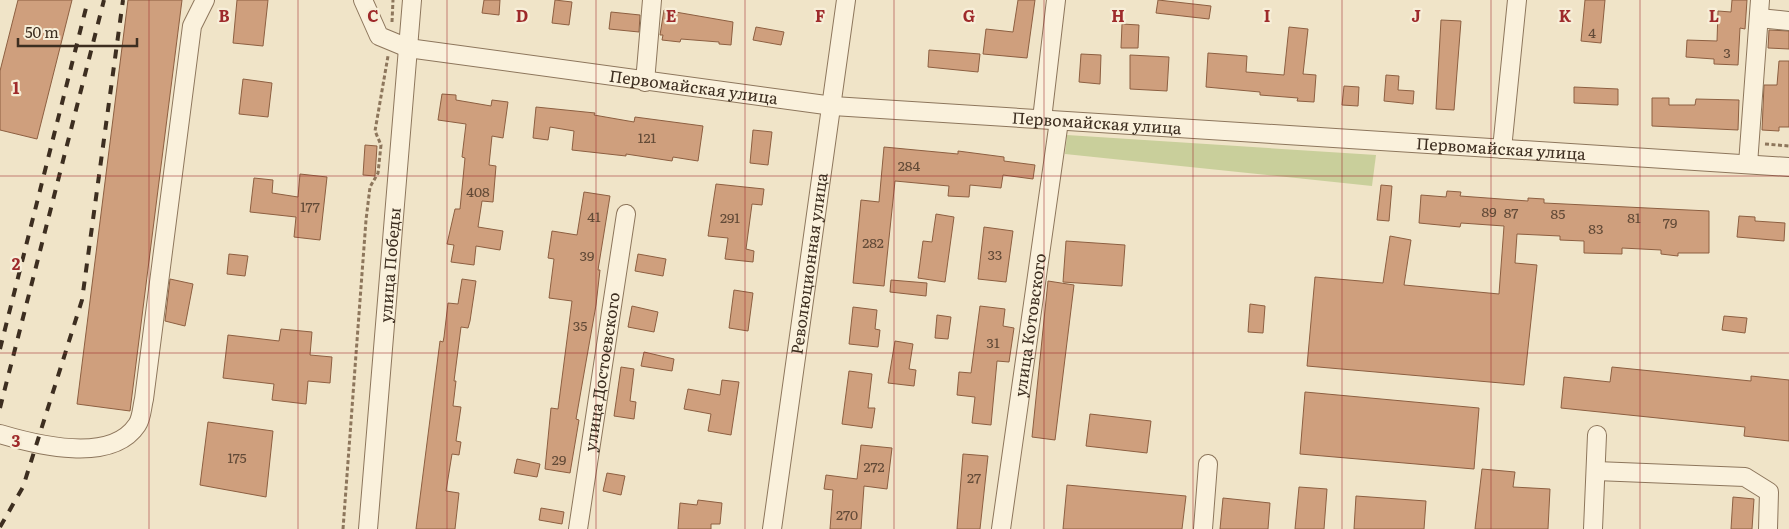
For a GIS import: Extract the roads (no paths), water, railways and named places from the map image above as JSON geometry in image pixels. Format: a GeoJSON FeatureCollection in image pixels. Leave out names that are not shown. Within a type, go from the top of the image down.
{"type":"FeatureCollection","features":[{"type":"Feature","properties":{"kind":"street"},"geometry":{"type":"LineString","coordinates":[[0,434],[35,445],[84,449],[118,442],[138,424],[144,399],[192,26],[205,0]]}},
{"type":"Feature","properties":{"kind":"street","name":"Первомайская улица"},"geometry":{"type":"LineString","coordinates":[[363,0],[379,36],[408,48],[644,82],[833,106],[1789,167]]}},
{"type":"Feature","properties":{"kind":"street","name":"улица Победы"},"geometry":{"type":"LineString","coordinates":[[368,529],[412,0]]}},
{"type":"Feature","properties":{"kind":"street"},"geometry":{"type":"LineString","coordinates":[[644,82],[652,0]]}},
{"type":"Feature","properties":{"kind":"street","name":"Революционная улица"},"geometry":{"type":"LineString","coordinates":[[772,529],[833,106],[846,0]]}},
{"type":"Feature","properties":{"kind":"street","name":"улица Котовского"},"geometry":{"type":"LineString","coordinates":[[1001,529],[1050,120],[1056,0]]}},
{"type":"Feature","properties":{"kind":"street"},"geometry":{"type":"LineString","coordinates":[[1502,149],[1517,0]]}},
{"type":"Feature","properties":{"kind":"street"},"geometry":{"type":"LineString","coordinates":[[1748,164],[1760,0]]}},
{"type":"Feature","properties":{"kind":"street"},"geometry":{"type":"LineString","coordinates":[[1759,18],[1789,21]]}},
{"type":"Feature","properties":{"kind":"street","name":"улица Достоевского"},"geometry":{"type":"LineString","coordinates":[[578,529],[626,214]]}},
{"type":"Feature","properties":{"kind":"street"},"geometry":{"type":"LineString","coordinates":[[1593,529],[1597,434]]}},
{"type":"Feature","properties":{"kind":"street"},"geometry":{"type":"LineString","coordinates":[[1202,529],[1208,464]]}},
{"type":"Feature","properties":{"kind":"street"},"geometry":{"type":"LineString","coordinates":[[1596,471],[1745,477],[1769,492],[1768,529]]}},
{"type":"Feature","properties":{"kind":"railway"},"geometry":{"type":"LineString","coordinates":[[0,349],[88,0]]}},
{"type":"Feature","properties":{"kind":"railway"},"geometry":{"type":"LineString","coordinates":[[0,408],[104,0]]}},
{"type":"Feature","properties":{"kind":"railway"},"geometry":{"type":"LineString","coordinates":[[0,527],[23,487],[82,300],[123,0]]}}]}
